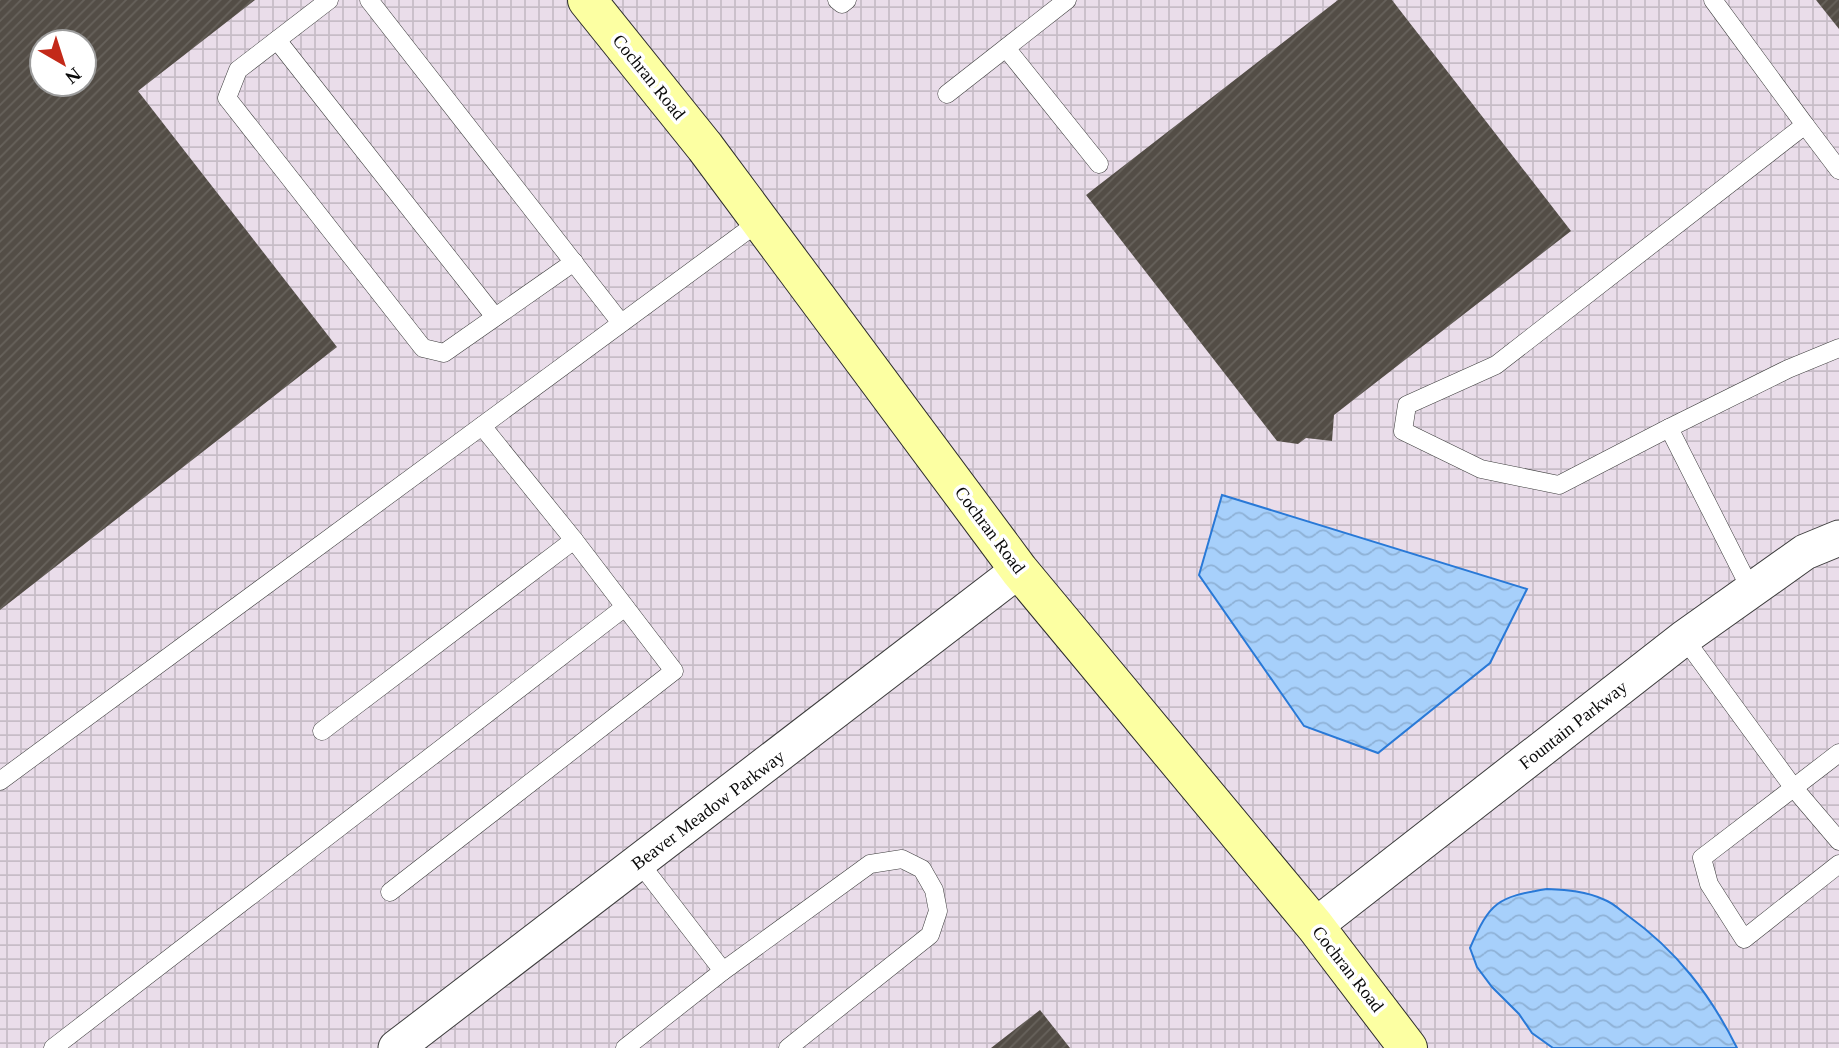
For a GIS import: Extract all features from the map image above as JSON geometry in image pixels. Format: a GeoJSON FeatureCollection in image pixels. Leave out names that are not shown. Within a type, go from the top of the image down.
{"type":"FeatureCollection","features":[{"type":"Feature","properties":{"kind":"street","name":"Cochran Road"},"geometry":{"type":"LineString","coordinates":[[587,0],[705,147],[1019,570],[1315,926],[1408,1048]]}},
{"type":"Feature","properties":{"kind":"street","name":"Fountain Parkway"},"geometry":{"type":"LineString","coordinates":[[1315,926],[1684,638],[1805,552],[1839,538]]}},
{"type":"Feature","properties":{"kind":"street","name":"Beaver Meadow Parkway"},"geometry":{"type":"LineString","coordinates":[[396,1048],[1019,570]]}},
{"type":"Feature","properties":{"kind":"lane"},"geometry":{"type":"LineString","coordinates":[[329,0],[237,70],[227,98],[423,348],[444,353],[574,262]]}},
{"type":"Feature","properties":{"kind":"lane"},"geometry":{"type":"LineString","coordinates":[[369,0],[621,323]]}},
{"type":"Feature","properties":{"kind":"lane"},"geometry":{"type":"LineString","coordinates":[[837,0],[842,4],[847,0]]}},
{"type":"Feature","properties":{"kind":"lane"},"geometry":{"type":"LineString","coordinates":[[947,94],[1067,0]]}},
{"type":"Feature","properties":{"kind":"lane"},"geometry":{"type":"LineString","coordinates":[[1713,0],[1839,170]]}},
{"type":"Feature","properties":{"kind":"lane"},"geometry":{"type":"LineString","coordinates":[[277,40],[495,317]]}},
{"type":"Feature","properties":{"kind":"lane"},"geometry":{"type":"LineString","coordinates":[[1006,48],[1099,164]]}},
{"type":"Feature","properties":{"kind":"lane"},"geometry":{"type":"LineString","coordinates":[[1805,125],[1496,365],[1407,405],[1403,431],[1481,469],[1559,485],[1788,369],[1839,348]]}},
{"type":"Feature","properties":{"kind":"lane"},"geometry":{"type":"LineString","coordinates":[[0,781],[760,221]]}},
{"type":"Feature","properties":{"kind":"lane"},"geometry":{"type":"LineString","coordinates":[[390,892],[674,671],[482,426]]}},
{"type":"Feature","properties":{"kind":"lane"},"geometry":{"type":"LineString","coordinates":[[1669,428],[1751,590]]}},
{"type":"Feature","properties":{"kind":"lane"},"geometry":{"type":"LineString","coordinates":[[322,731],[574,540]]}},
{"type":"Feature","properties":{"kind":"lane"},"geometry":{"type":"LineString","coordinates":[[53,1048],[625,607]]}},
{"type":"Feature","properties":{"kind":"lane"},"geometry":{"type":"LineString","coordinates":[[1684,638],[1793,787],[1839,841]]}},
{"type":"Feature","properties":{"kind":"lane"},"geometry":{"type":"LineString","coordinates":[[1839,753],[1702,858],[1709,884],[1744,939],[1839,864]]}},
{"type":"Feature","properties":{"kind":"lane"},"geometry":{"type":"LineString","coordinates":[[625,1048],[723,971],[870,863],[902,859],[922,869],[934,890],[938,911],[930,935],[788,1048]]}},
{"type":"Feature","properties":{"kind":"lane"},"geometry":{"type":"LineString","coordinates":[[639,862],[723,971]]}},
{"type":"Feature","properties":{"kind":"shaded area"},"geometry":{"type":"Polygon","coordinates":[[[0,0],[1839,0],[1839,1048],[0,1048],[0,0]]]}},
{"type":"Feature","properties":{"kind":"water"},"geometry":{"type":"Polygon","coordinates":[[[1222,495],[1527,589],[1490,663],[1378,753],[1304,726],[1199,575],[1222,495]]]}},
{"type":"Feature","properties":{"kind":"water"},"geometry":{"type":"Polygon","coordinates":[[[1547,889],[1576,892],[1608,901],[1645,929],[1691,975],[1727,1028],[1737,1048],[1553,1048],[1532,1033],[1519,1014],[1492,987],[1477,967],[1470,948],[1483,920],[1497,904],[1517,895],[1547,889]]]}},
{"type":"Feature","properties":{"kind":"building"},"geometry":{"type":"Polygon","coordinates":[[[0,0],[255,0],[138,91],[337,347],[0,610],[0,0]]]}},
{"type":"Feature","properties":{"kind":"building"},"geometry":{"type":"Polygon","coordinates":[[[1338,0],[1392,0],[1571,231],[1334,415],[1332,441],[1306,438],[1298,444],[1277,441],[1086,195],[1338,0]]]}},
{"type":"Feature","properties":{"kind":"building"},"geometry":{"type":"Polygon","coordinates":[[[1816,0],[1839,0],[1839,29],[1816,0]]]}},
{"type":"Feature","properties":{"kind":"building"},"geometry":{"type":"Polygon","coordinates":[[[1040,1010],[1070,1048],[991,1048],[1040,1010]]]}}]}
